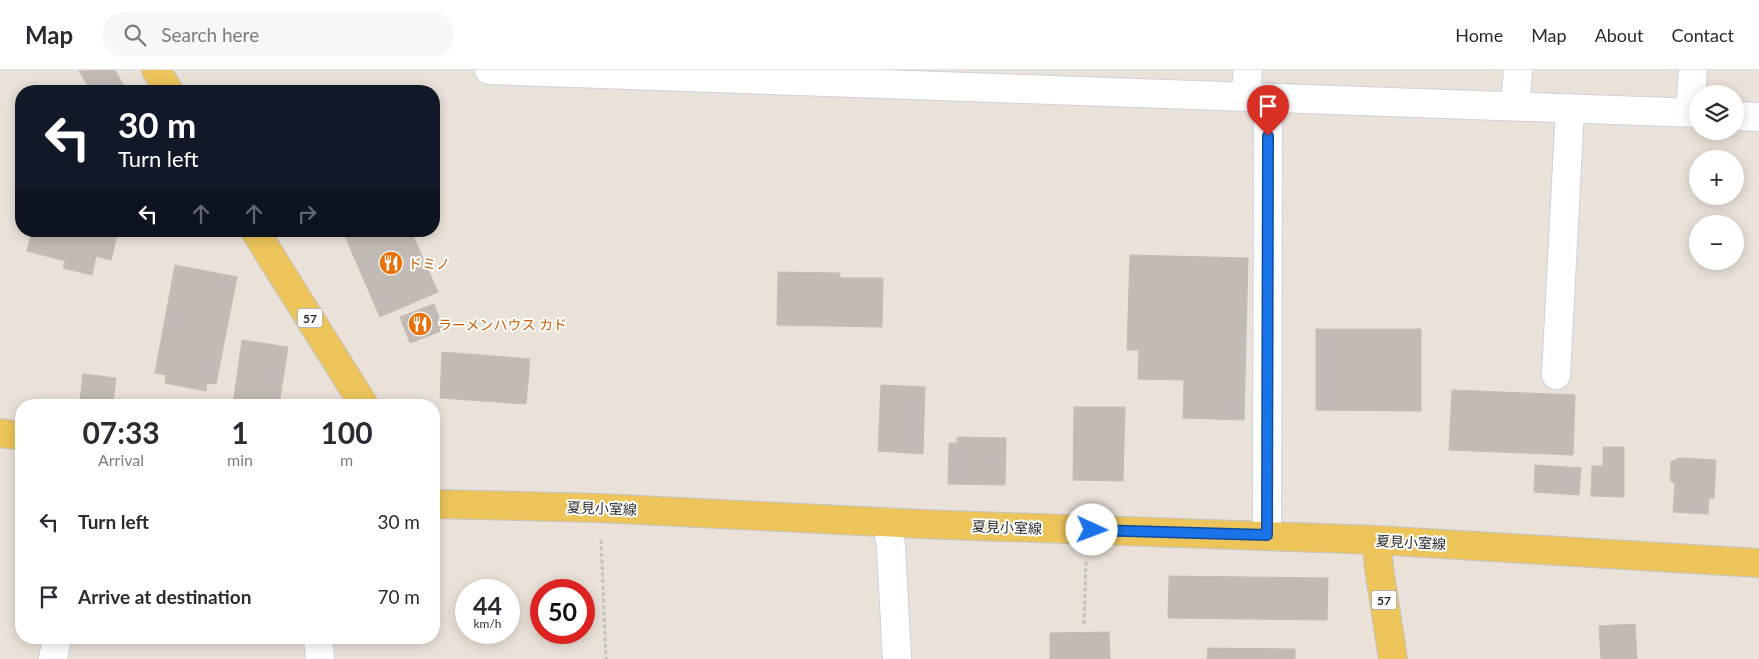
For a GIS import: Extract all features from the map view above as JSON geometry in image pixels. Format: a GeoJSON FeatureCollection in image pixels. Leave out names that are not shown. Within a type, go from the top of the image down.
{"type":"FeatureCollection","features":[{"type":"Feature","properties":{"kind":"main road"},"geometry":{"type":"LineString","coordinates":[[156,70],[165,85]]}},
{"type":"Feature","properties":{"kind":"main road","name":"57"},"geometry":{"type":"LineString","coordinates":[[259,237],[360,399]]}},
{"type":"Feature","properties":{"kind":"main road"},"geometry":{"type":"LineString","coordinates":[[0,433],[15,435]]}},
{"type":"Feature","properties":{"kind":"main road","name":"夏見小室線"},"geometry":{"type":"LineString","coordinates":[[440,504],[599,508],[887,522],[1267,535],[1759,563]]}},
{"type":"Feature","properties":{"kind":"main road","name":"57"},"geometry":{"type":"LineString","coordinates":[[1376,540],[1393,659]]}},
{"type":"Feature","properties":{"kind":"street"},"geometry":{"type":"LineString","coordinates":[[489,70],[856,76],[1254,88],[1515,106],[1689,112]]}},
{"type":"Feature","properties":{"kind":"street"},"geometry":{"type":"LineString","coordinates":[[1515,106],[1518,70]]}},
{"type":"Feature","properties":{"kind":"street"},"geometry":{"type":"LineString","coordinates":[[1693,70],[1693,85]]}},
{"type":"Feature","properties":{"kind":"street"},"geometry":{"type":"LineString","coordinates":[[1254,88],[1267,535]]}},
{"type":"Feature","properties":{"kind":"street"},"geometry":{"type":"LineString","coordinates":[[1556,375],[1570,108]]}},
{"type":"Feature","properties":{"kind":"street"},"geometry":{"type":"LineString","coordinates":[[1744,116],[1759,117]]}},
{"type":"Feature","properties":{"kind":"street"},"geometry":{"type":"LineString","coordinates":[[887,522],[891,547],[897,659]]}},
{"type":"Feature","properties":{"kind":"street"},"geometry":{"type":"LineString","coordinates":[[54,659],[56,644]]}},
{"type":"Feature","properties":{"kind":"street"},"geometry":{"type":"LineString","coordinates":[[319,644],[320,659]]}},
{"type":"Feature","properties":{"kind":"path"},"geometry":{"type":"LineString","coordinates":[[599,508],[606,659]]}},
{"type":"Feature","properties":{"kind":"path"},"geometry":{"type":"LineString","coordinates":[[1084,624],[1086,556]]}},
{"type":"Feature","properties":{"kind":"building"},"geometry":{"type":"Polygon","coordinates":[[[115,70],[124,85],[87,85],[79,71],[115,70]]]}},
{"type":"Feature","properties":{"kind":"building"},"geometry":{"type":"Polygon","coordinates":[[[30,237],[117,237],[111,260],[96,256],[92,275],[63,268],[65,261],[27,251],[30,237]]]}},
{"type":"Feature","properties":{"kind":"building","name":"ドミノ"},"geometry":{"type":"Polygon","coordinates":[[[345,237],[414,237],[438,292],[380,317],[345,237]]]}},
{"type":"Feature","properties":{"kind":"building"},"geometry":{"type":"Polygon","coordinates":[[[1130,255],[1248,258],[1244,420],[1183,418],[1184,380],[1138,379],[1139,350],[1127,350],[1130,255]]]}},
{"type":"Feature","properties":{"kind":"building"},"geometry":{"type":"Polygon","coordinates":[[[175,265],[237,277],[216,384],[207,383],[206,391],[165,383],[166,375],[155,373],[175,265]]]}},
{"type":"Feature","properties":{"kind":"building"},"geometry":{"type":"Polygon","coordinates":[[[778,272],[840,273],[840,278],[883,278],[882,327],[777,325],[778,272]]]}},
{"type":"Feature","properties":{"kind":"building"},"geometry":{"type":"Polygon","coordinates":[[[434,304],[444,330],[410,343],[400,317],[434,304]]]}},
{"type":"Feature","properties":{"kind":"building"},"geometry":{"type":"Polygon","coordinates":[[[1316,329],[1421,329],[1421,411],[1316,410],[1316,329]]]}},
{"type":"Feature","properties":{"kind":"building"},"geometry":{"type":"Polygon","coordinates":[[[242,340],[288,347],[280,399],[234,399],[242,340]]]}},
{"type":"Feature","properties":{"kind":"building"},"geometry":{"type":"Polygon","coordinates":[[[442,352],[530,359],[526,404],[440,398],[442,352]]]}},
{"type":"Feature","properties":{"kind":"building"},"geometry":{"type":"Polygon","coordinates":[[[83,374],[116,378],[114,399],[80,399],[83,374]]]}},
{"type":"Feature","properties":{"kind":"building"},"geometry":{"type":"Polygon","coordinates":[[[881,385],[925,387],[923,454],[878,451],[881,385]]]}},
{"type":"Feature","properties":{"kind":"building"},"geometry":{"type":"Polygon","coordinates":[[[1452,390],[1575,395],[1573,455],[1449,450],[1452,390]]]}},
{"type":"Feature","properties":{"kind":"building"},"geometry":{"type":"Polygon","coordinates":[[[1074,407],[1125,407],[1123,481],[1073,480],[1074,407]]]}},
{"type":"Feature","properties":{"kind":"building"},"geometry":{"type":"Polygon","coordinates":[[[957,437],[1006,438],[1005,485],[948,484],[949,443],[957,443],[957,437]]]}},
{"type":"Feature","properties":{"kind":"building"},"geometry":{"type":"Polygon","coordinates":[[[1603,447],[1624,447],[1624,497],[1591,496],[1592,466],[1603,466],[1603,447]]]}},
{"type":"Feature","properties":{"kind":"building"},"geometry":{"type":"Polygon","coordinates":[[[1679,458],[1716,460],[1714,498],[1709,498],[1708,514],[1673,512],[1675,484],[1670,480],[1671,462],[1679,458]]]}},
{"type":"Feature","properties":{"kind":"building"},"geometry":{"type":"Polygon","coordinates":[[[1535,465],[1581,468],[1579,495],[1534,492],[1535,465]]]}},
{"type":"Feature","properties":{"kind":"building"},"geometry":{"type":"Polygon","coordinates":[[[1169,576],[1328,578],[1327,620],[1168,618],[1169,576]]]}},
{"type":"Feature","properties":{"kind":"building"},"geometry":{"type":"Polygon","coordinates":[[[1635,624],[1637,659],[1601,659],[1599,626],[1635,624]]]}},
{"type":"Feature","properties":{"kind":"building"},"geometry":{"type":"Polygon","coordinates":[[[1109,632],[1110,659],[1050,659],[1050,633],[1109,632]]]}},
{"type":"Feature","properties":{"kind":"building"},"geometry":{"type":"Polygon","coordinates":[[[1208,648],[1295,649],[1295,659],[1207,659],[1208,648]]]}},
{"type":"Feature","properties":{"kind":"place","name":"ドミノ"},"geometry":{"type":"Point","coordinates":[391,263]}},
{"type":"Feature","properties":{"kind":"place","name":"ラーメンハウス カド"},"geometry":{"type":"Point","coordinates":[420,324]}},
{"type":"Feature","properties":{"kind":"route"},"geometry":{"type":"LineString","coordinates":[[1092,530],[1267,535],[1268,136]]}}]}
